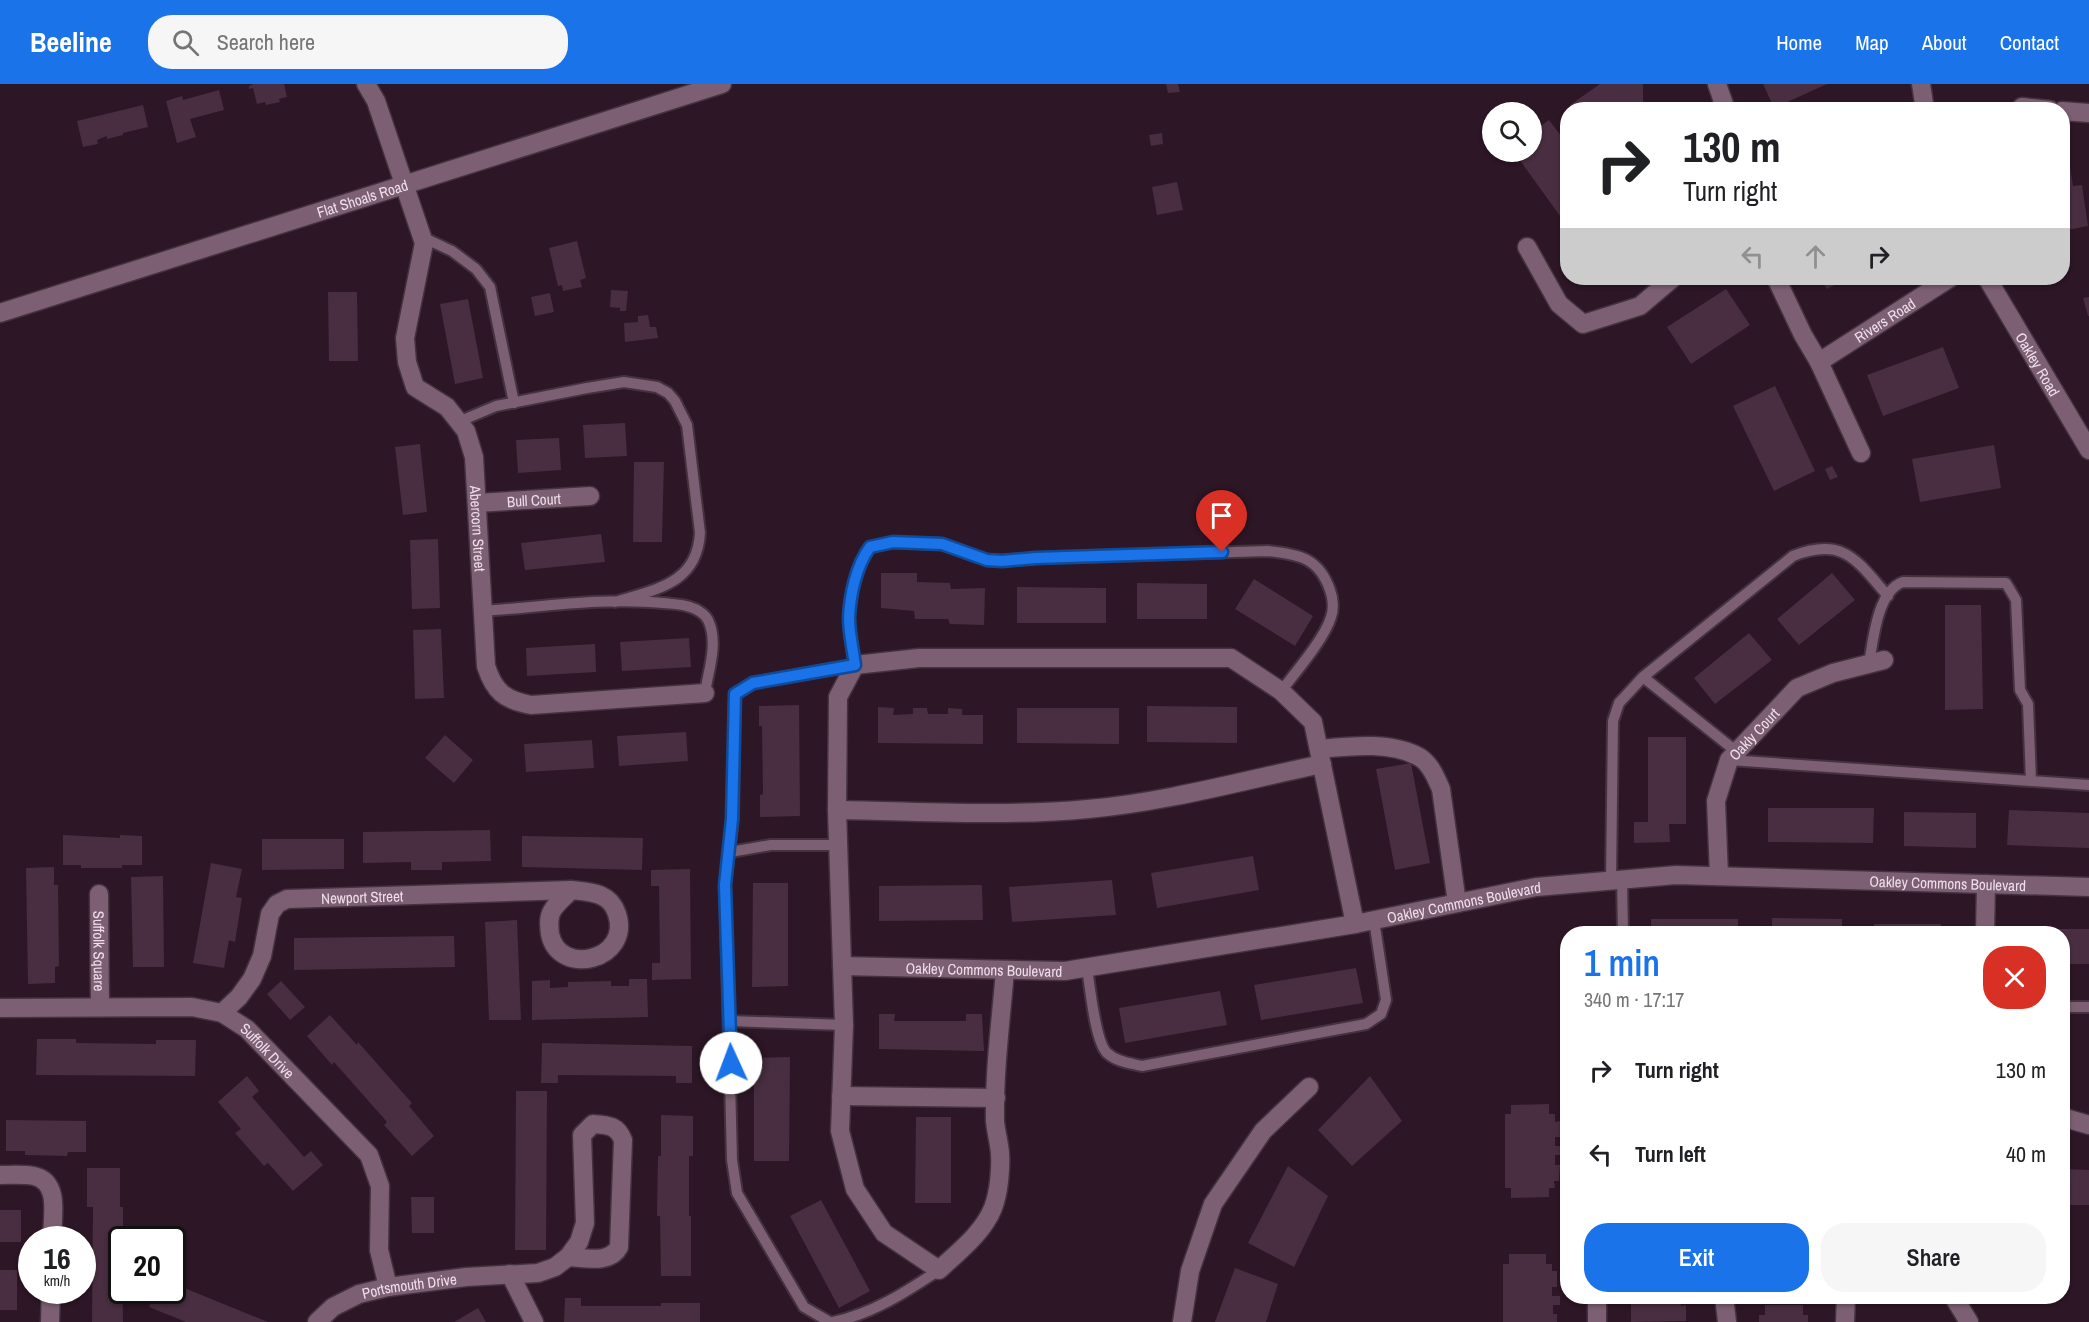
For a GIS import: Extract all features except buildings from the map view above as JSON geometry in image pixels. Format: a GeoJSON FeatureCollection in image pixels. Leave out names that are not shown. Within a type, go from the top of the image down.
{"type":"FeatureCollection","features":[{"type":"Feature","properties":{"kind":"street","name":"Abercorn Street"},"geometry":{"type":"LineString","coordinates":[[366,84],[376,101],[424,243],[405,338],[407,363],[415,387],[447,406],[466,431],[474,457],[486,666],[491,682],[502,695],[515,702],[531,705],[705,693]]}},
{"type":"Feature","properties":{"kind":"street","name":"Flat Shoals Road"},"geometry":{"type":"LineString","coordinates":[[0,313],[722,84]]}},
{"type":"Feature","properties":{"kind":"street"},"geometry":{"type":"LineString","coordinates":[[1717,84],[1723,102]]}},
{"type":"Feature","properties":{"kind":"street"},"geometry":{"type":"LineString","coordinates":[[1921,84],[1924,102]]}},
{"type":"Feature","properties":{"kind":"street"},"geometry":{"type":"LineString","coordinates":[[2070,112],[2089,113]]}},
{"type":"Feature","properties":{"kind":"street"},"geometry":{"type":"LineString","coordinates":[[1527,247],[1559,304],[1583,324],[1640,306],[1665,285]]}},
{"type":"Feature","properties":{"kind":"street"},"geometry":{"type":"LineString","coordinates":[[1779,285],[1862,453]]}},
{"type":"Feature","properties":{"kind":"street","name":"Rivers Road"},"geometry":{"type":"LineString","coordinates":[[1819,362],[1939,285]]}},
{"type":"Feature","properties":{"kind":"street","name":"Oakley Road"},"geometry":{"type":"LineString","coordinates":[[1992,285],[2082,425],[2089,450]]}},
{"type":"Feature","properties":{"kind":"street","name":"Bull Court"},"geometry":{"type":"LineString","coordinates":[[477,503],[590,496]]}},
{"type":"Feature","properties":{"kind":"street"},"geometry":{"type":"LineString","coordinates":[[1005,970],[995,1123],[1000,1155],[998,1187],[993,1208],[968,1244],[939,1270],[884,1233],[855,1189],[840,1131],[844,1026],[837,810],[838,697],[855,665],[919,658],[1231,658],[1281,691],[1313,722],[1355,924]]}},
{"type":"Feature","properties":{"kind":"street","name":"Oakly Court"},"geometry":{"type":"LineString","coordinates":[[1719,876],[1716,801],[1733,756],[1797,688],[1833,673],[1876,662]]}},
{"type":"Feature","properties":{"kind":"street"},"geometry":{"type":"LineString","coordinates":[[837,810],[1024,813],[1089,809],[1204,790],[1356,745],[1375,746],[1400,751],[1421,759],[1434,773],[1441,789],[1457,903]]}},
{"type":"Feature","properties":{"kind":"street","name":"Oakley Commons Boulevard"},"geometry":{"type":"LineString","coordinates":[[842,966],[1065,971],[1355,924],[1536,887],[1677,875],[2089,887]]}},
{"type":"Feature","properties":{"kind":"street"},"geometry":{"type":"LineString","coordinates":[[1985,926],[1986,884]]}},
{"type":"Feature","properties":{"kind":"street","name":"Newport Street"},"geometry":{"type":"LineString","coordinates":[[222,1013],[239,997],[252,979],[262,956],[270,914],[277,904],[287,899],[571,890]]}},
{"type":"Feature","properties":{"kind":"street","name":"Suffolk Square"},"geometry":{"type":"LineString","coordinates":[[99,894],[100,1007]]}},
{"type":"Feature","properties":{"kind":"street","name":"Suffolk Drive"},"geometry":{"type":"LineString","coordinates":[[0,1008],[192,1007],[222,1013],[247,1029],[369,1155],[380,1186],[378,1250],[388,1287]]}},
{"type":"Feature","properties":{"kind":"street"},"geometry":{"type":"LineString","coordinates":[[1182,1322],[1190,1271],[1213,1204],[1263,1131],[1309,1087]]}},
{"type":"Feature","properties":{"kind":"street"},"geometry":{"type":"LineString","coordinates":[[841,1096],[996,1098]]}},
{"type":"Feature","properties":{"kind":"street"},"geometry":{"type":"LineString","coordinates":[[2070,1119],[2089,1125]]}},
{"type":"Feature","properties":{"kind":"street"},"geometry":{"type":"LineString","coordinates":[[592,1124],[611,1126],[619,1131],[623,1140],[619,1246],[616,1253],[608,1258],[568,1257],[579,1242],[585,1223],[582,1135],[592,1124]]}},
{"type":"Feature","properties":{"kind":"street"},"geometry":{"type":"LineString","coordinates":[[0,1175],[34,1176],[44,1181],[52,1192],[52,1226]]}},
{"type":"Feature","properties":{"kind":"street","name":"Portsmouth Drive"},"geometry":{"type":"LineString","coordinates":[[317,1322],[333,1307],[359,1294],[388,1287],[466,1276],[538,1273],[555,1267],[568,1257]]}},
{"type":"Feature","properties":{"kind":"street"},"geometry":{"type":"LineString","coordinates":[[510,1274],[534,1322]]}},
{"type":"Feature","properties":{"kind":"street"},"geometry":{"type":"LineString","coordinates":[[50,1322],[51,1304]]}},
{"type":"Feature","properties":{"kind":"street"},"geometry":{"type":"LineString","coordinates":[[1597,1304],[1597,1322]]}},
{"type":"Feature","properties":{"kind":"street"},"geometry":{"type":"LineString","coordinates":[[1725,1304],[1727,1322]]}},
{"type":"Feature","properties":{"kind":"street"},"geometry":{"type":"LineString","coordinates":[[1845,1322],[1846,1304]]}},
{"type":"Feature","properties":{"kind":"street"},"geometry":{"type":"LineString","coordinates":[[1958,1304],[1969,1322]]}},
{"type":"Feature","properties":{"kind":"lane"},"geometry":{"type":"LineString","coordinates":[[422,237],[452,251],[476,269],[490,286],[514,403]]}},
{"type":"Feature","properties":{"kind":"lane"},"geometry":{"type":"LineString","coordinates":[[458,422],[496,406],[624,382],[657,387],[668,393],[687,425],[700,533],[699,548],[694,562],[672,582],[615,602]]}},
{"type":"Feature","properties":{"kind":"lane"},"geometry":{"type":"LineString","coordinates":[[939,1270],[897,1298],[847,1319],[831,1322],[804,1307],[737,1193],[732,1160],[725,885],[732,819],[735,694],[753,683],[855,665],[849,618],[861,559],[870,547],[893,542],[942,544],[987,560],[1002,561],[1268,551],[1292,553],[1311,561],[1325,576],[1332,597],[1332,616],[1324,632],[1281,691]]}},
{"type":"Feature","properties":{"kind":"lane"},"geometry":{"type":"LineString","coordinates":[[1622,926],[1616,880],[1613,721],[1619,703],[1643,677],[1793,556],[1807,550],[1824,548],[1842,551],[1854,557],[1888,596]]}},
{"type":"Feature","properties":{"kind":"lane"},"geometry":{"type":"LineString","coordinates":[[1876,662],[1880,608],[1896,584],[1903,582],[2006,583],[2016,600],[2019,690],[2028,704],[2031,781]]}},
{"type":"Feature","properties":{"kind":"lane"},"geometry":{"type":"LineString","coordinates":[[483,611],[615,602],[650,602],[691,607],[702,613],[708,620],[711,632],[710,674],[705,693]]}},
{"type":"Feature","properties":{"kind":"lane"},"geometry":{"type":"LineString","coordinates":[[1643,677],[1733,756],[2089,785]]}},
{"type":"Feature","properties":{"kind":"lane"},"geometry":{"type":"LineString","coordinates":[[730,852],[771,845],[838,845]]}},
{"type":"Feature","properties":{"kind":"lane"},"geometry":{"type":"LineString","coordinates":[[1087,968],[1099,1037],[1106,1052],[1119,1061],[1142,1065],[1366,1024],[1381,1014],[1386,1000],[1374,920]]}},
{"type":"Feature","properties":{"kind":"lane"},"geometry":{"type":"LineString","coordinates":[[2070,1007],[2089,1007]]}},
{"type":"Feature","properties":{"kind":"lane"},"geometry":{"type":"LineString","coordinates":[[730,1022],[844,1026]]}},
{"type":"Feature","properties":{"kind":"route"},"geometry":{"type":"LineString","coordinates":[[731,1063],[725,885],[732,819],[735,694],[753,683],[855,665],[849,618],[861,559],[870,547],[893,542],[942,544],[987,560],[1002,561],[1222,552]]}}]}
